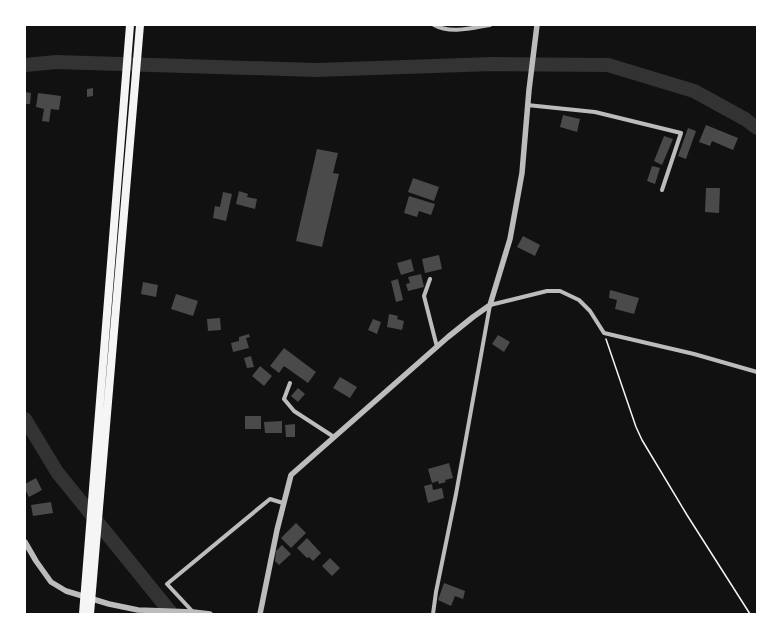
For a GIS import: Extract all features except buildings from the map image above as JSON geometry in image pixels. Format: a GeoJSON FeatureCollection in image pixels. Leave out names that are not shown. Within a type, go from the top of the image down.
{"type":"FeatureCollection","features":[{"type":"Feature","properties":{"kind":"highway"},"geometry":{"type":"LineString","coordinates":[[90,614],[88,598],[89,536],[92,490],[130,25]]}},
{"type":"Feature","properties":{"kind":"highway"},"geometry":{"type":"LineString","coordinates":[[83,614],[88,598],[101,502],[140,25]]}},
{"type":"Feature","properties":{"kind":"highway"},"geometry":{"type":"LineString","coordinates":[[119,161],[129,160]]}},
{"type":"Feature","properties":{"kind":"street"},"geometry":{"type":"LineString","coordinates":[[434,25],[439,28],[449,30],[490,25]]}},
{"type":"Feature","properties":{"kind":"street"},"geometry":{"type":"LineString","coordinates":[[433,614],[490,305],[510,239],[522,173],[528,90],[537,26]]}},
{"type":"Feature","properties":{"kind":"street"},"geometry":{"type":"LineString","coordinates":[[527,105],[595,112],[680,133],[662,190]]}},
{"type":"Feature","properties":{"kind":"street"},"geometry":{"type":"LineString","coordinates":[[430,279],[424,296],[437,346]]}},
{"type":"Feature","properties":{"kind":"street"},"geometry":{"type":"LineString","coordinates":[[260,614],[283,503],[291,475],[437,346],[490,305],[547,291],[560,291],[579,300],[590,311],[604,333],[694,354],[757,372]]}},
{"type":"Feature","properties":{"kind":"street"},"geometry":{"type":"LineString","coordinates":[[290,383],[284,399],[294,411],[334,438]]}},
{"type":"Feature","properties":{"kind":"street"},"geometry":{"type":"LineString","coordinates":[[193,612],[167,584],[270,500],[283,503]]}},
{"type":"Feature","properties":{"kind":"street"},"geometry":{"type":"LineString","coordinates":[[25,542],[51,582],[66,591],[138,610],[210,614]]}},
{"type":"Feature","properties":{"kind":"path"},"geometry":{"type":"LineString","coordinates":[[604,333],[636,427],[642,440],[670,488],[750,614]]}},
{"type":"Feature","properties":{"kind":"waterway"},"geometry":{"type":"LineString","coordinates":[[25,65],[56,62],[316,70],[493,64],[608,65],[694,91],[745,119],[757,128]]}},
{"type":"Feature","properties":{"kind":"waterway"},"geometry":{"type":"LineString","coordinates":[[25,419],[57,472],[172,614]]}},
{"type":"Feature","properties":{"kind":"waterway"},"geometry":{"type":"LineString","coordinates":[[25,432],[28,425]]}}]}
